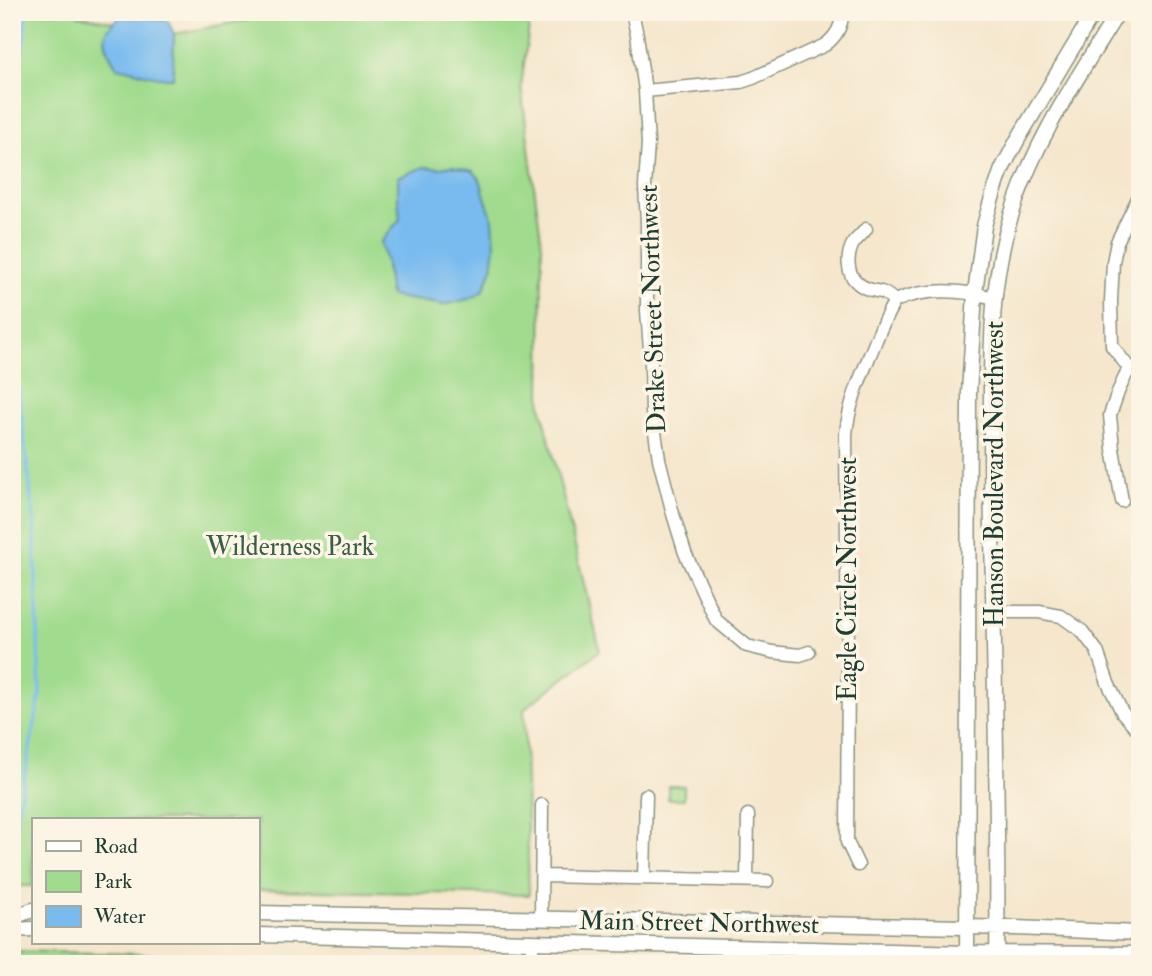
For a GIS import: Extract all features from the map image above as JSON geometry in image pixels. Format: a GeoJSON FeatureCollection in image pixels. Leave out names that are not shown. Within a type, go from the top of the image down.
{"type":"FeatureCollection","features":[{"type":"Feature","properties":{"kind":"main road","name":"Hanson Boulevard Northwest"},"geometry":{"type":"LineString","coordinates":[[967,958],[969,393],[975,293],[984,226],[1002,169],[1094,12]]}},
{"type":"Feature","properties":{"kind":"main road","name":"Hanson Boulevard Northwest"},"geometry":{"type":"LineString","coordinates":[[998,958],[990,455],[991,341],[995,298],[1006,235],[1024,179],[1054,121],[1118,12]]}},
{"type":"Feature","properties":{"kind":"main road"},"geometry":{"type":"LineString","coordinates":[[12,909],[32,910]]}},
{"type":"Feature","properties":{"kind":"main road"},"geometry":{"type":"LineString","coordinates":[[12,917],[16,918],[32,910]]}},
{"type":"Feature","properties":{"kind":"main road","name":"Main Street Northwest"},"geometry":{"type":"LineString","coordinates":[[259,914],[541,918],[1140,933]]}},
{"type":"Feature","properties":{"kind":"main road"},"geometry":{"type":"LineString","coordinates":[[12,930],[32,929]]}},
{"type":"Feature","properties":{"kind":"main road","name":"Main Street Northwest"},"geometry":{"type":"LineString","coordinates":[[259,935],[967,958],[1140,954]]}},
{"type":"Feature","properties":{"kind":"street","name":"Drake Street Northwest"},"geometry":{"type":"LineString","coordinates":[[632,12],[645,91],[648,144],[645,186],[652,412],[659,459],[673,514],[685,553],[716,620],[747,646],[800,655],[808,652]]}},
{"type":"Feature","properties":{"kind":"street"},"geometry":{"type":"LineString","coordinates":[[645,91],[730,84],[753,78],[825,45],[834,38],[839,29],[843,12]]}},
{"type":"Feature","properties":{"kind":"street"},"geometry":{"type":"LineString","coordinates":[[1122,501],[1110,415],[1118,392],[1135,371],[1112,346],[1113,261],[1117,242],[1140,194]]}},
{"type":"Feature","properties":{"kind":"street"},"geometry":{"type":"LineString","coordinates":[[866,229],[849,253],[851,275],[857,284],[872,291],[883,292],[895,301],[930,292],[975,293],[995,298]]}},
{"type":"Feature","properties":{"kind":"street","name":"Eagle Circle Northwest"},"geometry":{"type":"LineString","coordinates":[[858,865],[847,842],[846,434],[848,413],[856,386],[895,301]]}},
{"type":"Feature","properties":{"kind":"street"},"geometry":{"type":"LineString","coordinates":[[993,612],[1039,612],[1061,616],[1083,631],[1097,651],[1122,712],[1140,732]]}},
{"type":"Feature","properties":{"kind":"street"},"geometry":{"type":"LineString","coordinates":[[644,878],[646,794]]}},
{"type":"Feature","properties":{"kind":"street"},"geometry":{"type":"LineString","coordinates":[[541,918],[542,805]]}},
{"type":"Feature","properties":{"kind":"street"},"geometry":{"type":"LineString","coordinates":[[747,880],[748,815]]}},
{"type":"Feature","properties":{"kind":"street"},"geometry":{"type":"LineString","coordinates":[[542,876],[767,881]]}},
{"type":"Feature","properties":{"kind":"street"},"geometry":{"type":"LineString","coordinates":[[532,942],[532,964]]}},
{"type":"Feature","properties":{"kind":"green space","name":"Wilderness Park"},"geometry":{"type":"Polygon","coordinates":[[[12,12],[76,12],[78,15],[174,34],[289,12],[531,12],[521,87],[542,246],[541,405],[600,650],[524,709],[529,895],[259,890],[259,818],[32,818],[32,886],[12,886],[12,12]]]}},
{"type":"Feature","properties":{"kind":"green space"},"geometry":{"type":"Polygon","coordinates":[[[668,786],[684,786],[684,799],[668,799],[668,786]]]}},
{"type":"Feature","properties":{"kind":"green space"},"geometry":{"type":"Polygon","coordinates":[[[12,951],[143,954],[277,964],[12,964],[12,951]]]}},
{"type":"Feature","properties":{"kind":"water"},"geometry":{"type":"Polygon","coordinates":[[[126,13],[168,21],[174,34],[173,78],[117,67],[105,37],[111,25],[126,13]]]}},
{"type":"Feature","properties":{"kind":"water"},"geometry":{"type":"Polygon","coordinates":[[[452,166],[473,171],[480,179],[493,220],[495,245],[492,269],[483,291],[472,298],[444,305],[390,296],[381,242],[400,219],[398,177],[424,167],[452,166]]]}},
{"type":"Feature","properties":{"kind":"waterway"},"geometry":{"type":"LineString","coordinates":[[12,131],[27,12]]}},
{"type":"Feature","properties":{"kind":"waterway"},"geometry":{"type":"LineString","coordinates":[[12,362],[18,387],[34,521],[40,696],[12,840]]}}]}
